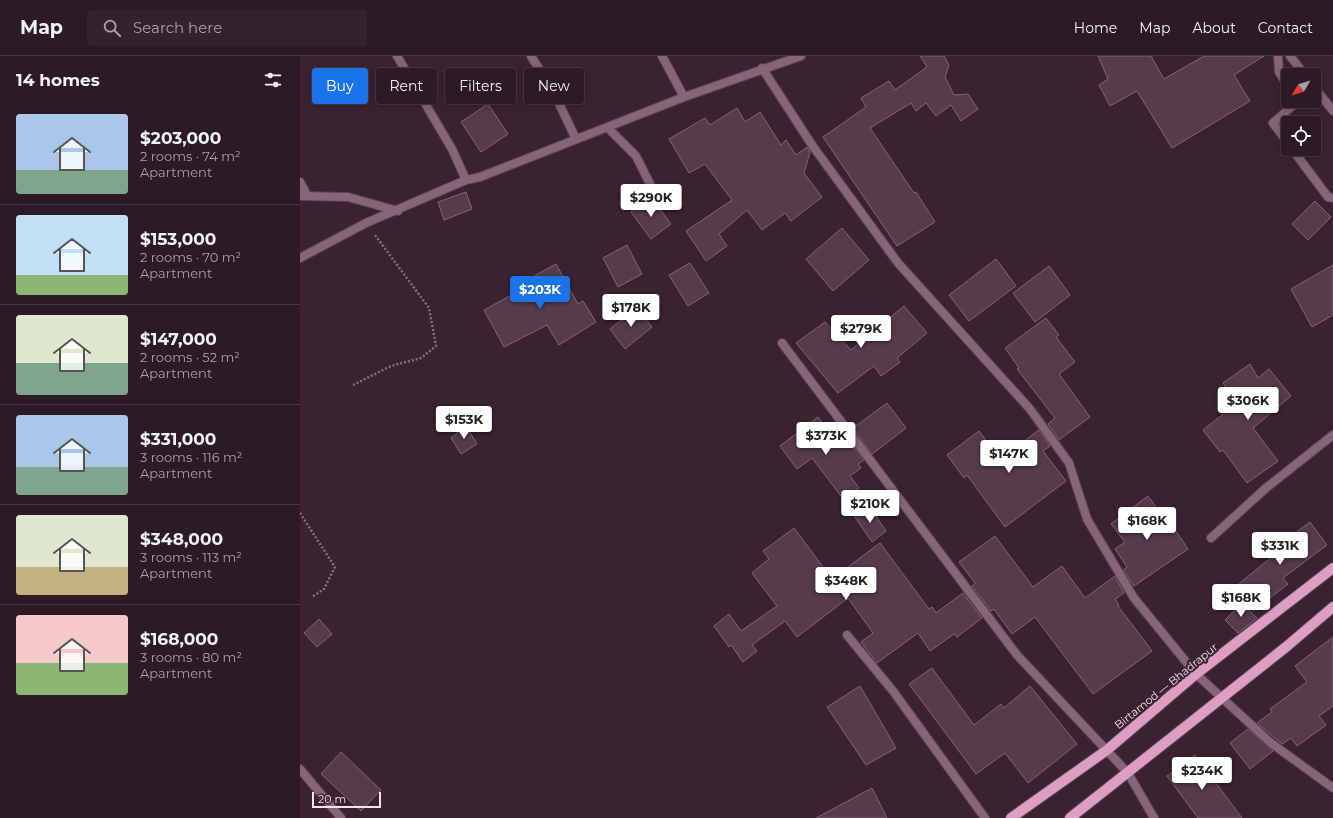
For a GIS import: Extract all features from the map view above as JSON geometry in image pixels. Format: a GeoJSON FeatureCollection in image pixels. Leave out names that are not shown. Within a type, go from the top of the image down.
{"type":"FeatureCollection","features":[{"type":"Feature","properties":{"kind":"main road","name":"Birtamod — Bhadrapur"},"geometry":{"type":"LineString","coordinates":[[1011,818],[1107,750],[1196,674],[1333,568]]}},
{"type":"Feature","properties":{"kind":"main road"},"geometry":{"type":"LineString","coordinates":[[1070,818],[1128,774],[1221,696],[1286,647],[1333,607]]}},
{"type":"Feature","properties":{"kind":"street"},"geometry":{"type":"LineString","coordinates":[[397,56],[452,149],[466,180]]}},
{"type":"Feature","properties":{"kind":"street"},"geometry":{"type":"LineString","coordinates":[[531,56],[553,91],[576,139]]}},
{"type":"Feature","properties":{"kind":"street"},"geometry":{"type":"LineString","coordinates":[[662,56],[684,97]]}},
{"type":"Feature","properties":{"kind":"street"},"geometry":{"type":"LineString","coordinates":[[300,258],[366,223],[398,211],[466,180],[480,177],[762,68],[801,56]]}},
{"type":"Feature","properties":{"kind":"street"},"geometry":{"type":"LineString","coordinates":[[1278,56],[1279,72],[1281,75]]}},
{"type":"Feature","properties":{"kind":"street"},"geometry":{"type":"LineString","coordinates":[[1290,56],[1299,68]]}},
{"type":"Feature","properties":{"kind":"street"},"geometry":{"type":"LineString","coordinates":[[762,68],[812,145],[898,263],[1030,409],[1065,457],[1069,463],[1087,519],[1134,598],[1196,674],[1271,743],[1333,788]]}},
{"type":"Feature","properties":{"kind":"street"},"geometry":{"type":"LineString","coordinates":[[1321,96],[1333,111]]}},
{"type":"Feature","properties":{"kind":"street"},"geometry":{"type":"LineString","coordinates":[[1281,134],[1273,123],[1290,108]]}},
{"type":"Feature","properties":{"kind":"street"},"geometry":{"type":"LineString","coordinates":[[608,128],[636,156],[655,194]]}},
{"type":"Feature","properties":{"kind":"street"},"geometry":{"type":"LineString","coordinates":[[1297,156],[1328,197],[1333,198]]}},
{"type":"Feature","properties":{"kind":"street"},"geometry":{"type":"LineString","coordinates":[[300,182],[303,195],[348,197],[398,211]]}},
{"type":"Feature","properties":{"kind":"street"},"geometry":{"type":"LineString","coordinates":[[782,343],[1017,655],[1128,774],[1154,818]]}},
{"type":"Feature","properties":{"kind":"street"},"geometry":{"type":"LineString","coordinates":[[1211,538],[1266,488],[1333,435]]}},
{"type":"Feature","properties":{"kind":"street"},"geometry":{"type":"LineString","coordinates":[[847,634],[893,692],[985,818]]}},
{"type":"Feature","properties":{"kind":"street"},"geometry":{"type":"LineString","coordinates":[[300,769],[341,818]]}},
{"type":"Feature","properties":{"kind":"path"},"geometry":{"type":"LineString","coordinates":[[353,385],[391,366],[421,358],[436,346],[429,308],[366,223]]}},
{"type":"Feature","properties":{"kind":"path"},"geometry":{"type":"LineString","coordinates":[[300,513],[335,566],[324,590],[312,597]]}},
{"type":"Feature","properties":{"kind":"building"},"geometry":{"type":"Polygon","coordinates":[[[920,56],[944,56],[949,65],[945,77],[954,95],[968,94],[978,109],[961,121],[951,105],[936,116],[926,103],[916,111],[911,103],[870,128],[914,193],[916,192],[935,222],[897,246],[823,137],[866,107],[861,98],[889,81],[895,90],[927,67],[920,56]]]}},
{"type":"Feature","properties":{"kind":"building"},"geometry":{"type":"Polygon","coordinates":[[[1098,56],[1151,56],[1164,79],[1204,56],[1264,56],[1234,75],[1250,101],[1172,148],[1137,91],[1110,106],[1099,85],[1108,79],[1098,56]]]}},
{"type":"Feature","properties":{"kind":"building"},"geometry":{"type":"Polygon","coordinates":[[[488,104],[508,134],[481,152],[461,122],[488,104]]]}},
{"type":"Feature","properties":{"kind":"building"},"geometry":{"type":"Polygon","coordinates":[[[737,108],[745,122],[760,112],[781,145],[786,140],[796,155],[807,147],[810,152],[804,173],[822,197],[791,221],[785,213],[762,230],[747,210],[719,234],[727,246],[706,261],[686,231],[732,200],[705,164],[689,173],[669,139],[705,118],[710,125],[737,108]]]}},
{"type":"Feature","properties":{"kind":"building"},"geometry":{"type":"Polygon","coordinates":[[[466,192],[472,209],[444,220],[438,202],[466,192]]]}},
{"type":"Feature","properties":{"kind":"building"},"geometry":{"type":"Polygon","coordinates":[[[651,197],[671,224],[651,239],[631,212],[651,197]]]}},
{"type":"Feature","properties":{"kind":"building"},"geometry":{"type":"Polygon","coordinates":[[[1315,201],[1331,217],[1308,240],[1292,224],[1315,201]]]}},
{"type":"Feature","properties":{"kind":"building"},"geometry":{"type":"Polygon","coordinates":[[[842,228],[869,260],[833,291],[806,259],[842,228]]]}},
{"type":"Feature","properties":{"kind":"building"},"geometry":{"type":"Polygon","coordinates":[[[627,245],[642,274],[618,287],[603,258],[627,245]]]}},
{"type":"Feature","properties":{"kind":"building"},"geometry":{"type":"Polygon","coordinates":[[[996,259],[1016,286],[969,321],[949,295],[996,259]]]}},
{"type":"Feature","properties":{"kind":"building"},"geometry":{"type":"Polygon","coordinates":[[[690,263],[709,293],[688,306],[669,275],[690,263]]]}},
{"type":"Feature","properties":{"kind":"building"},"geometry":{"type":"Polygon","coordinates":[[[556,264],[578,304],[583,301],[596,322],[559,345],[547,325],[504,347],[484,310],[530,285],[527,280],[556,264]]]}},
{"type":"Feature","properties":{"kind":"building"},"geometry":{"type":"Polygon","coordinates":[[[1333,265],[1333,315],[1312,327],[1291,289],[1333,265]]]}},
{"type":"Feature","properties":{"kind":"building"},"geometry":{"type":"Polygon","coordinates":[[[1049,266],[1070,295],[1035,322],[1013,293],[1049,266]]]}},
{"type":"Feature","properties":{"kind":"building"},"geometry":{"type":"Polygon","coordinates":[[[904,306],[927,333],[897,358],[900,362],[881,376],[874,366],[838,393],[796,343],[825,322],[851,350],[904,306]]]}},
{"type":"Feature","properties":{"kind":"building"},"geometry":{"type":"Polygon","coordinates":[[[637,308],[652,327],[625,349],[610,329],[637,308]]]}},
{"type":"Feature","properties":{"kind":"building"},"geometry":{"type":"Polygon","coordinates":[[[1046,318],[1059,335],[1056,337],[1075,362],[1059,374],[1090,417],[1059,440],[1048,424],[1055,418],[1017,369],[1019,368],[1005,348],[1046,318]]]}},
{"type":"Feature","properties":{"kind":"building"},"geometry":{"type":"Polygon","coordinates":[[[1250,364],[1258,378],[1269,369],[1291,396],[1253,428],[1278,461],[1247,483],[1223,450],[1220,452],[1203,430],[1237,403],[1223,383],[1250,364]]]}},
{"type":"Feature","properties":{"kind":"building"},"geometry":{"type":"Polygon","coordinates":[[[887,403],[906,428],[872,454],[853,428],[887,403]]]}},
{"type":"Feature","properties":{"kind":"building"},"geometry":{"type":"Polygon","coordinates":[[[818,417],[836,441],[844,435],[864,460],[858,464],[861,468],[850,476],[859,488],[844,500],[812,458],[797,469],[780,446],[818,417]]]}},
{"type":"Feature","properties":{"kind":"building"},"geometry":{"type":"Polygon","coordinates":[[[466,426],[477,444],[461,454],[451,438],[466,426]]]}},
{"type":"Feature","properties":{"kind":"building"},"geometry":{"type":"Polygon","coordinates":[[[1039,430],[1050,446],[1043,451],[1066,481],[1005,527],[967,475],[964,478],[947,455],[979,431],[1000,459],[1039,430]]]}},
{"type":"Feature","properties":{"kind":"building"},"geometry":{"type":"Polygon","coordinates":[[[1148,496],[1163,516],[1165,515],[1188,549],[1134,586],[1123,570],[1127,567],[1115,549],[1125,542],[1111,524],[1148,496]]]}},
{"type":"Feature","properties":{"kind":"building"},"geometry":{"type":"Polygon","coordinates":[[[869,506],[886,531],[872,542],[854,516],[869,506]]]}},
{"type":"Feature","properties":{"kind":"building"},"geometry":{"type":"Polygon","coordinates":[[[1310,522],[1327,545],[1283,578],[1288,584],[1253,611],[1235,587],[1273,556],[1270,552],[1310,522]]]}},
{"type":"Feature","properties":{"kind":"building"},"geometry":{"type":"Polygon","coordinates":[[[794,528],[832,579],[880,543],[929,609],[932,607],[936,613],[963,593],[982,618],[957,637],[954,634],[930,651],[918,633],[877,663],[861,642],[873,633],[848,598],[797,637],[785,621],[752,645],[757,651],[743,662],[731,645],[729,647],[714,626],[729,614],[741,631],[777,606],[752,573],[769,559],[763,551],[794,528]]]}},
{"type":"Feature","properties":{"kind":"building"},"geometry":{"type":"Polygon","coordinates":[[[995,536],[1033,587],[1062,566],[1085,598],[1115,576],[1124,593],[1115,599],[1119,605],[1118,606],[1152,651],[1093,694],[1035,617],[1012,634],[994,609],[991,611],[972,586],[975,583],[959,562],[995,536]]]}},
{"type":"Feature","properties":{"kind":"building"},"geometry":{"type":"Polygon","coordinates":[[[1242,603],[1257,618],[1238,633],[1225,620],[1242,603]]]}},
{"type":"Feature","properties":{"kind":"building"},"geometry":{"type":"Polygon","coordinates":[[[319,619],[332,634],[317,647],[304,633],[319,619]]]}},
{"type":"Feature","properties":{"kind":"building"},"geometry":{"type":"Polygon","coordinates":[[[1333,637],[1333,706],[1319,716],[1326,725],[1297,746],[1291,738],[1282,744],[1257,723],[1272,712],[1270,709],[1307,682],[1295,666],[1333,637]]]}},
{"type":"Feature","properties":{"kind":"building"},"geometry":{"type":"Polygon","coordinates":[[[932,668],[974,725],[1001,704],[1004,708],[1030,686],[1077,744],[1028,783],[1005,753],[976,774],[909,684],[932,668]]]}},
{"type":"Feature","properties":{"kind":"building"},"geometry":{"type":"Polygon","coordinates":[[[860,686],[896,748],[866,765],[827,707],[860,686]]]}},
{"type":"Feature","properties":{"kind":"building"},"geometry":{"type":"Polygon","coordinates":[[[1248,729],[1273,751],[1250,769],[1230,743],[1248,729]]]}},
{"type":"Feature","properties":{"kind":"building"},"geometry":{"type":"Polygon","coordinates":[[[341,752],[381,790],[361,811],[321,774],[341,752]]]}},
{"type":"Feature","properties":{"kind":"building"},"geometry":{"type":"Polygon","coordinates":[[[1195,755],[1242,818],[1198,818],[1167,776],[1195,755]]]}},
{"type":"Feature","properties":{"kind":"building"},"geometry":{"type":"Polygon","coordinates":[[[872,788],[887,818],[816,818],[872,788]]]}}]}
